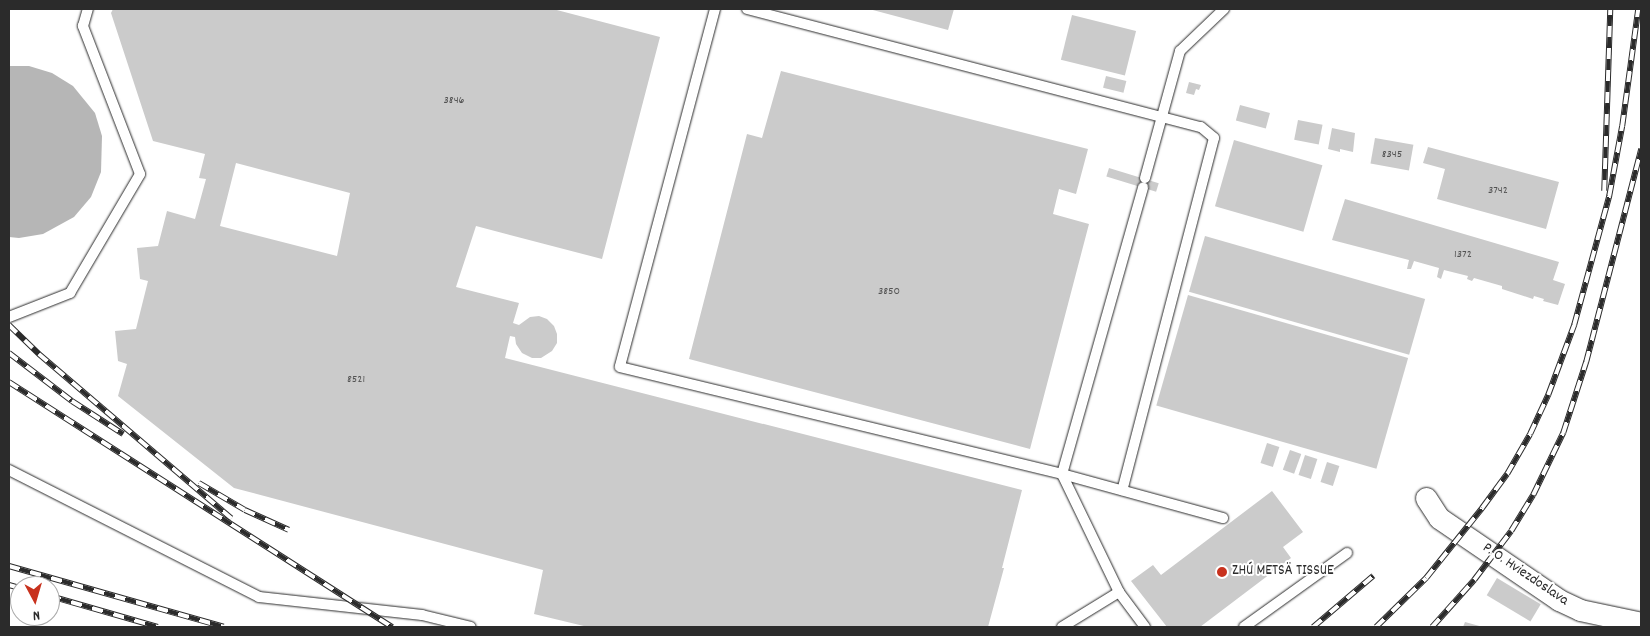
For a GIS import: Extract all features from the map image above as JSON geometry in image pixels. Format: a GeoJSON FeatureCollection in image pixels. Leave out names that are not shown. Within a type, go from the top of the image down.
{"type":"FeatureCollection","features":[{"type":"Feature","properties":{"kind":"street","name":"P. O. Hviezdoslava"},"geometry":{"type":"LineString","coordinates":[[1426,498],[1439,518],[1559,600],[1580,610],[1641,623]]}},
{"type":"Feature","properties":{"kind":"lane"},"geometry":{"type":"LineString","coordinates":[[9,317],[70,293],[140,174],[83,26],[88,9]]}},
{"type":"Feature","properties":{"kind":"lane"},"geometry":{"type":"LineString","coordinates":[[715,9],[620,367],[1062,474],[1223,518]]}},
{"type":"Feature","properties":{"kind":"lane"},"geometry":{"type":"LineString","coordinates":[[747,9],[1201,127],[1214,138],[1122,490]]}},
{"type":"Feature","properties":{"kind":"lane"},"geometry":{"type":"LineString","coordinates":[[1145,627],[1119,592],[1062,474],[1180,51],[1224,9]]}},
{"type":"Feature","properties":{"kind":"lane"},"geometry":{"type":"LineString","coordinates":[[9,470],[258,597],[422,615],[471,627]]}},
{"type":"Feature","properties":{"kind":"lane"},"geometry":{"type":"LineString","coordinates":[[1244,627],[1347,553]]}},
{"type":"Feature","properties":{"kind":"lane"},"geometry":{"type":"LineString","coordinates":[[1062,627],[1119,592]]}},
{"type":"Feature","properties":{"kind":"shaded area"},"geometry":{"type":"Polygon","coordinates":[[[9,66],[29,66],[52,73],[73,86],[95,113],[102,136],[101,172],[91,197],[74,217],[43,234],[19,238],[9,237],[9,66]]]}},
{"type":"Feature","properties":{"kind":"building"},"geometry":{"type":"Polygon","coordinates":[[[113,9],[553,9],[660,37],[602,259],[476,226],[456,287],[519,303],[513,323],[519,325],[530,317],[539,316],[547,319],[554,326],[557,334],[557,343],[552,351],[541,358],[532,358],[522,353],[516,344],[515,337],[510,336],[505,358],[1022,490],[988,627],[588,627],[534,614],[543,570],[234,488],[118,396],[127,364],[118,361],[115,331],[136,329],[148,281],[140,279],[137,248],[158,246],[167,211],[195,219],[206,179],[199,178],[205,154],[153,141],[111,13],[113,9]],[[236,163],[220,226],[337,256],[350,193],[236,163]]]}},
{"type":"Feature","properties":{"kind":"building"},"geometry":{"type":"Polygon","coordinates":[[[869,9],[954,9],[948,30],[869,9]]]}},
{"type":"Feature","properties":{"kind":"building"},"geometry":{"type":"Polygon","coordinates":[[[1072,15],[1136,31],[1125,76],[1061,60],[1072,15]]]}},
{"type":"Feature","properties":{"kind":"building"},"geometry":{"type":"Polygon","coordinates":[[[781,71],[1088,149],[1076,194],[1059,189],[1053,214],[1089,224],[1030,449],[689,359],[747,134],[762,138],[781,71]]]}},
{"type":"Feature","properties":{"kind":"building"},"geometry":{"type":"Polygon","coordinates":[[[1106,76],[1126,81],[1123,93],[1103,88],[1106,76]]]}},
{"type":"Feature","properties":{"kind":"building"},"geometry":{"type":"Polygon","coordinates":[[[1189,82],[1201,85],[1199,90],[1196,89],[1194,95],[1186,93],[1189,82]]]}},
{"type":"Feature","properties":{"kind":"building"},"geometry":{"type":"Polygon","coordinates":[[[1240,105],[1270,113],[1266,128],[1236,120],[1240,105]]]}},
{"type":"Feature","properties":{"kind":"building"},"geometry":{"type":"Polygon","coordinates":[[[1298,120],[1323,125],[1319,144],[1294,140],[1298,120]]]}},
{"type":"Feature","properties":{"kind":"building"},"geometry":{"type":"Polygon","coordinates":[[[1332,128],[1355,133],[1353,152],[1340,149],[1340,152],[1328,149],[1332,128]]]}},
{"type":"Feature","properties":{"kind":"building"},"geometry":{"type":"Polygon","coordinates":[[[1375,138],[1413,145],[1409,170],[1370,164],[1375,138]]]}},
{"type":"Feature","properties":{"kind":"building"},"geometry":{"type":"Polygon","coordinates":[[[1234,140],[1322,165],[1303,232],[1215,206],[1234,140]]]}},
{"type":"Feature","properties":{"kind":"building"},"geometry":{"type":"Polygon","coordinates":[[[1428,147],[1559,182],[1546,229],[1437,199],[1445,169],[1423,163],[1428,147]]]}},
{"type":"Feature","properties":{"kind":"building"},"geometry":{"type":"Polygon","coordinates":[[[1109,168],[1159,183],[1156,192],[1106,177],[1109,168]]]}},
{"type":"Feature","properties":{"kind":"building"},"geometry":{"type":"Polygon","coordinates":[[[1345,199],[1559,262],[1553,280],[1565,284],[1558,305],[1543,301],[1544,299],[1534,296],[1533,299],[1502,289],[1502,286],[1474,278],[1472,281],[1467,279],[1468,276],[1444,270],[1441,279],[1437,277],[1439,268],[1414,261],[1411,269],[1407,269],[1409,260],[1332,240],[1345,199]]]}},
{"type":"Feature","properties":{"kind":"building"},"geometry":{"type":"Polygon","coordinates":[[[1205,236],[1425,299],[1409,355],[1189,292],[1205,236]]]}},
{"type":"Feature","properties":{"kind":"building"},"geometry":{"type":"Polygon","coordinates":[[[1188,295],[1408,358],[1376,469],[1156,406],[1188,295]]]}},
{"type":"Feature","properties":{"kind":"building"},"geometry":{"type":"Polygon","coordinates":[[[1267,443],[1279,447],[1273,467],[1261,463],[1267,443]]]}},
{"type":"Feature","properties":{"kind":"building"},"geometry":{"type":"Polygon","coordinates":[[[1290,450],[1301,454],[1294,474],[1283,470],[1290,450]]]}},
{"type":"Feature","properties":{"kind":"building"},"geometry":{"type":"Polygon","coordinates":[[[1305,455],[1317,459],[1311,479],[1299,475],[1305,455]]]}},
{"type":"Feature","properties":{"kind":"building"},"geometry":{"type":"Polygon","coordinates":[[[1327,462],[1339,466],[1333,486],[1321,482],[1327,462]]]}},
{"type":"Feature","properties":{"kind":"building"},"geometry":{"type":"Polygon","coordinates":[[[1272,491],[1303,532],[1283,547],[1291,558],[1200,627],[1167,627],[1131,581],[1153,565],[1161,575],[1272,491]]]}},
{"type":"Feature","properties":{"kind":"building"},"geometry":{"type":"Polygon","coordinates":[[[1497,578],[1541,604],[1530,621],[1487,595],[1497,578]]]}},
{"type":"Feature","properties":{"kind":"building"},"geometry":{"type":"Polygon","coordinates":[[[1465,622],[1483,627],[1463,627],[1465,622]]]}},
{"type":"Feature","properties":{"kind":"railway"},"geometry":{"type":"LineString","coordinates":[[1604,191],[1610,9]]}},
{"type":"Feature","properties":{"kind":"railway"},"geometry":{"type":"LineString","coordinates":[[1376,627],[1426,578],[1482,508],[1507,474],[1530,434],[1548,395],[1574,325],[1609,196],[1622,126],[1638,9]]}},
{"type":"Feature","properties":{"kind":"railway"},"geometry":{"type":"LineString","coordinates":[[1432,627],[1474,580],[1511,531],[1533,495],[1563,433],[1586,362],[1641,149]]}},
{"type":"Feature","properties":{"kind":"railway"},"geometry":{"type":"LineString","coordinates":[[9,325],[39,354],[231,518]]}},
{"type":"Feature","properties":{"kind":"railway"},"geometry":{"type":"LineString","coordinates":[[9,353],[72,401],[123,434]]}},
{"type":"Feature","properties":{"kind":"railway"},"geometry":{"type":"LineString","coordinates":[[9,382],[392,627]]}},
{"type":"Feature","properties":{"kind":"railway"},"geometry":{"type":"LineString","coordinates":[[199,483],[245,510],[289,530]]}},
{"type":"Feature","properties":{"kind":"railway"},"geometry":{"type":"LineString","coordinates":[[9,566],[224,627]]}},
{"type":"Feature","properties":{"kind":"railway"},"geometry":{"type":"LineString","coordinates":[[1313,627],[1373,576]]}},
{"type":"Feature","properties":{"kind":"railway"},"geometry":{"type":"LineString","coordinates":[[60,599],[158,627]]}},
{"type":"Feature","properties":{"kind":"place","name":"ZHÚ METSÄ TISSUE"},"geometry":{"type":"Point","coordinates":[1222,572]}}]}
